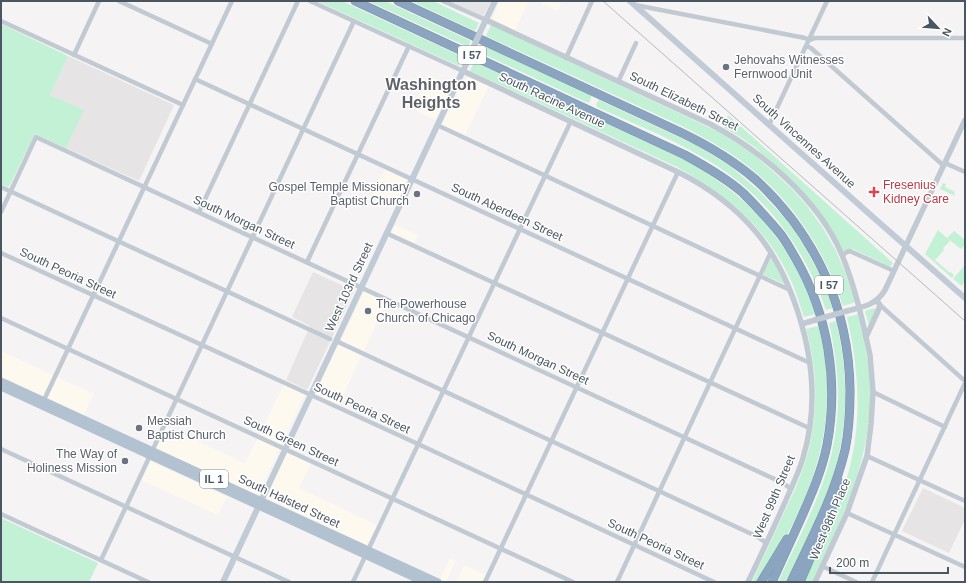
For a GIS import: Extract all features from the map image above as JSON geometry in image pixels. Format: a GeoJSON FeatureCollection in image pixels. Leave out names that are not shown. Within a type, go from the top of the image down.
{"type":"FeatureCollection","features":[{"type":"Feature","properties":{"kind":"highway","name":"I 57"},"geometry":{"type":"LineString","coordinates":[[355,1],[702,164],[742,193],[779,232],[790,248],[814,294],[828,346],[832,386],[832,407],[827,446],[819,476],[772,582]]}},
{"type":"Feature","properties":{"kind":"highway","name":"I 57"},"geometry":{"type":"LineString","coordinates":[[398,1],[668,126],[722,154],[756,180],[771,195],[783,208],[807,240],[826,276],[840,313],[848,356],[850,400],[848,432],[840,468],[825,509],[791,582]]}},
{"type":"Feature","properties":{"kind":"highway"},"geometry":{"type":"LineString","coordinates":[[800,582],[839,490],[841,484],[840,468]]}},
{"type":"Feature","properties":{"kind":"highway"},"geometry":{"type":"LineString","coordinates":[[761,582],[784,543],[798,524]]}},
{"type":"Feature","properties":{"kind":"main road","name":"West 103rd Street"},"geometry":{"type":"LineString","coordinates":[[223,582],[311,395],[333,340],[361,287],[495,1]]}},
{"type":"Feature","properties":{"kind":"main road","name":"South Vincennes Avenue"},"geometry":{"type":"LineString","coordinates":[[632,3],[965,298]]}},
{"type":"Feature","properties":{"kind":"main road","name":"South Halsted Street"},"geometry":{"type":"LineString","coordinates":[[1,381],[42,403]]}},
{"type":"Feature","properties":{"kind":"main road","name":"South Halsted Street"},"geometry":{"type":"LineString","coordinates":[[1,387],[42,403],[367,552],[438,582]]}},
{"type":"Feature","properties":{"kind":"main road","name":"South Halsted Street"},"geometry":{"type":"LineString","coordinates":[[367,552],[423,582]]}},
{"type":"Feature","properties":{"kind":"street"},"geometry":{"type":"LineString","coordinates":[[74,54],[99,1]]}},
{"type":"Feature","properties":{"kind":"street"},"geometry":{"type":"LineString","coordinates":[[119,1],[212,44]]}},
{"type":"Feature","properties":{"kind":"street"},"geometry":{"type":"LineString","coordinates":[[42,403],[232,1]]}},
{"type":"Feature","properties":{"kind":"street"},"geometry":{"type":"LineString","coordinates":[[199,212],[298,1]]}},
{"type":"Feature","properties":{"kind":"street","name":"South Racine Avenue"},"geometry":{"type":"LineString","coordinates":[[310,1],[678,172],[707,188],[744,218],[757,233],[770,252]]}},
{"type":"Feature","properties":{"kind":"street","name":"South Elizabeth Street"},"geometry":{"type":"LineString","coordinates":[[443,1],[710,124],[736,138],[749,148],[780,173],[806,199],[824,223],[842,254],[856,292],[866,337]]}},
{"type":"Feature","properties":{"kind":"street"},"geometry":{"type":"LineString","coordinates":[[566,58],[592,1]]}},
{"type":"Feature","properties":{"kind":"street"},"geometry":{"type":"LineString","coordinates":[[769,125],[827,1]]}},
{"type":"Feature","properties":{"kind":"street"},"geometry":{"type":"LineString","coordinates":[[632,3],[809,40],[815,38],[965,38]]}},
{"type":"Feature","properties":{"kind":"street"},"geometry":{"type":"LineString","coordinates":[[1,21],[183,105]]}},
{"type":"Feature","properties":{"kind":"street"},"geometry":{"type":"LineString","coordinates":[[101,560],[354,21]]}},
{"type":"Feature","properties":{"kind":"street"},"geometry":{"type":"LineString","coordinates":[[618,82],[636,43]]}},
{"type":"Feature","properties":{"kind":"street"},"geometry":{"type":"LineString","coordinates":[[307,262],[408,46]]}},
{"type":"Feature","properties":{"kind":"street"},"geometry":{"type":"LineString","coordinates":[[806,46],[811,48],[944,164],[965,172]]}},
{"type":"Feature","properties":{"kind":"street","name":"South Aberdeen Street"},"geometry":{"type":"LineString","coordinates":[[195,79],[810,363]]}},
{"type":"Feature","properties":{"kind":"street"},"geometry":{"type":"LineString","coordinates":[[866,337],[878,311],[878,303],[965,120]]}},
{"type":"Feature","properties":{"kind":"street"},"geometry":{"type":"LineString","coordinates":[[353,582],[571,121]]}},
{"type":"Feature","properties":{"kind":"street"},"geometry":{"type":"LineString","coordinates":[[437,125],[790,290]]}},
{"type":"Feature","properties":{"kind":"street","name":"South Morgan Street"},"geometry":{"type":"LineString","coordinates":[[10,192],[36,137],[783,483],[791,489]]}},
{"type":"Feature","properties":{"kind":"street"},"geometry":{"type":"LineString","coordinates":[[485,582],[678,172]]}},
{"type":"Feature","properties":{"kind":"street"},"geometry":{"type":"LineString","coordinates":[[1,187],[552,441],[766,543]]}},
{"type":"Feature","properties":{"kind":"street"},"geometry":{"type":"LineString","coordinates":[[1,212],[10,192]]}},
{"type":"Feature","properties":{"kind":"street"},"geometry":{"type":"LineString","coordinates":[[386,234],[809,428]]}},
{"type":"Feature","properties":{"kind":"street"},"geometry":{"type":"LineString","coordinates":[[616,582],[770,252]]}},
{"type":"Feature","properties":{"kind":"street","name":"West 99th Street"},"geometry":{"type":"LineString","coordinates":[[748,582],[791,489],[804,457],[812,398],[810,363],[802,324],[781,269],[770,252]]}},
{"type":"Feature","properties":{"kind":"street"},"geometry":{"type":"LineString","coordinates":[[842,254],[852,252],[894,271]]}},
{"type":"Feature","properties":{"kind":"street","name":"South Peoria Street"},"geometry":{"type":"LineString","coordinates":[[1,253],[418,444],[714,582]]}},
{"type":"Feature","properties":{"kind":"street"},"geometry":{"type":"LineString","coordinates":[[802,324],[878,303]]}},
{"type":"Feature","properties":{"kind":"street"},"geometry":{"type":"LineString","coordinates":[[872,582],[965,382],[878,303]]}},
{"type":"Feature","properties":{"kind":"street","name":"South Green Street"},"geometry":{"type":"LineString","coordinates":[[1,318],[572,582]]}},
{"type":"Feature","properties":{"kind":"street","name":"West 98th Place"},"geometry":{"type":"LineString","coordinates":[[815,582],[847,513],[867,456],[873,392],[870,355],[866,337]]}},
{"type":"Feature","properties":{"kind":"street"},"geometry":{"type":"LineString","coordinates":[[873,392],[945,426]]}},
{"type":"Feature","properties":{"kind":"street"},"geometry":{"type":"LineString","coordinates":[[1,449],[289,582]]}},
{"type":"Feature","properties":{"kind":"street"},"geometry":{"type":"LineString","coordinates":[[867,456],[965,501]]}},
{"type":"Feature","properties":{"kind":"street"},"geometry":{"type":"LineString","coordinates":[[847,513],[965,567]]}},
{"type":"Feature","properties":{"kind":"street"},"geometry":{"type":"LineString","coordinates":[[1,514],[148,582]]}},
{"type":"Feature","properties":{"kind":"street"},"geometry":{"type":"LineString","coordinates":[[822,566],[856,582]]}},
{"type":"Feature","properties":{"kind":"shaded area"},"geometry":{"type":"Polygon","coordinates":[[[448,1],[491,1],[483,17],[448,1]]]}},
{"type":"Feature","properties":{"kind":"shaded area"},"geometry":{"type":"Polygon","coordinates":[[[500,1],[529,1],[515,30],[492,20],[500,1]]]}},
{"type":"Feature","properties":{"kind":"shaded area"},"geometry":{"type":"Polygon","coordinates":[[[537,1],[562,1],[558,11],[537,1]]]}},
{"type":"Feature","properties":{"kind":"shaded area"},"geometry":{"type":"Polygon","coordinates":[[[68,56],[174,105],[139,181],[66,148],[83,110],[50,95],[68,56]]]}},
{"type":"Feature","properties":{"kind":"shaded area"},"geometry":{"type":"Polygon","coordinates":[[[428,76],[451,87],[435,120],[413,109],[428,76]]]}},
{"type":"Feature","properties":{"kind":"shaded area"},"geometry":{"type":"Polygon","coordinates":[[[469,77],[489,86],[465,135],[442,125],[464,80],[469,77]]]}},
{"type":"Feature","properties":{"kind":"shaded area"},"geometry":{"type":"Polygon","coordinates":[[[385,168],[408,178],[395,206],[372,196],[385,168]]]}},
{"type":"Feature","properties":{"kind":"shaded area"},"geometry":{"type":"Polygon","coordinates":[[[395,225],[418,235],[415,243],[392,233],[395,225]]]}},
{"type":"Feature","properties":{"kind":"shaded area"},"geometry":{"type":"Polygon","coordinates":[[[313,272],[354,291],[307,390],[286,380],[310,326],[292,317],[313,272]]]}},
{"type":"Feature","properties":{"kind":"shaded area"},"geometry":{"type":"Polygon","coordinates":[[[364,291],[387,302],[364,351],[341,340],[364,291]]]}},
{"type":"Feature","properties":{"kind":"shaded area"},"geometry":{"type":"Polygon","coordinates":[[[338,344],[362,355],[339,405],[315,394],[338,344]]]}},
{"type":"Feature","properties":{"kind":"shaded area"},"geometry":{"type":"Polygon","coordinates":[[[1,351],[94,394],[84,415],[1,377],[1,351]]]}},
{"type":"Feature","properties":{"kind":"shaded area"},"geometry":{"type":"Polygon","coordinates":[[[286,380],[307,390],[258,495],[154,447],[164,426],[245,463],[286,380]]]}},
{"type":"Feature","properties":{"kind":"shaded area"},"geometry":{"type":"Polygon","coordinates":[[[287,453],[311,464],[299,488],[377,525],[367,545],[266,498],[287,453]]]}},
{"type":"Feature","properties":{"kind":"shaded area"},"geometry":{"type":"Polygon","coordinates":[[[150,461],[227,497],[218,515],[141,480],[150,461]]]}},
{"type":"Feature","properties":{"kind":"shaded area"},"geometry":{"type":"Polygon","coordinates":[[[923,488],[965,508],[965,519],[949,553],[902,531],[923,488]]]}},
{"type":"Feature","properties":{"kind":"shaded area"},"geometry":{"type":"Polygon","coordinates":[[[450,558],[456,561],[446,582],[440,579],[450,558]]]}},
{"type":"Feature","properties":{"kind":"shaded area"},"geometry":{"type":"Polygon","coordinates":[[[464,565],[486,575],[482,582],[456,582],[464,565]]]}},
{"type":"Feature","properties":{"kind":"green space"},"geometry":{"type":"Polygon","coordinates":[[[317,1],[342,1],[463,57],[459,66],[317,1]]]}},
{"type":"Feature","properties":{"kind":"green space"},"geometry":{"type":"Polygon","coordinates":[[[368,1],[385,1],[471,41],[468,47],[368,1]]]}},
{"type":"Feature","properties":{"kind":"green space"},"geometry":{"type":"Polygon","coordinates":[[[411,1],[433,1],[479,23],[475,31],[411,1]]]}},
{"type":"Feature","properties":{"kind":"green space"},"geometry":{"type":"Polygon","coordinates":[[[1,24],[68,56],[50,95],[84,110],[66,148],[35,134],[8,187],[1,184],[1,24]]]}},
{"type":"Feature","properties":{"kind":"green space"},"geometry":{"type":"Polygon","coordinates":[[[491,25],[719,132],[751,152],[792,189],[823,228],[836,251],[856,302],[843,306],[827,265],[804,227],[777,192],[744,163],[686,128],[486,36],[491,25]]]}},
{"type":"Feature","properties":{"kind":"green space"},"geometry":{"type":"Polygon","coordinates":[[[482,45],[591,95],[590,101],[588,103],[479,52],[482,45]]]}},
{"type":"Feature","properties":{"kind":"green space"},"geometry":{"type":"Polygon","coordinates":[[[474,62],[681,158],[727,187],[764,222],[780,242],[794,264],[815,314],[804,317],[793,285],[772,247],[746,216],[714,190],[677,167],[470,71],[474,62]]]}},
{"type":"Feature","properties":{"kind":"green space"},"geometry":{"type":"Polygon","coordinates":[[[599,100],[696,145],[730,166],[758,190],[785,218],[803,244],[819,273],[833,308],[826,310],[817,286],[794,243],[763,204],[745,187],[726,172],[704,158],[651,131],[597,107],[596,104],[599,100]]]}},
{"type":"Feature","properties":{"kind":"green space"},"geometry":{"type":"Polygon","coordinates":[[[728,115],[893,263],[891,266],[853,249],[842,250],[836,239],[770,161],[756,148],[722,126],[728,115]]]}},
{"type":"Feature","properties":{"kind":"green space"},"geometry":{"type":"Polygon","coordinates":[[[943,183],[946,184],[945,187],[955,192],[955,196],[940,189],[943,183]]]}},
{"type":"Feature","properties":{"kind":"green space"},"geometry":{"type":"Polygon","coordinates":[[[938,230],[950,241],[935,260],[954,275],[952,278],[925,254],[938,230]]]}},
{"type":"Feature","properties":{"kind":"green space"},"geometry":{"type":"Polygon","coordinates":[[[954,231],[965,240],[965,245],[961,249],[947,238],[954,231]]]}},
{"type":"Feature","properties":{"kind":"green space"},"geometry":{"type":"Polygon","coordinates":[[[772,258],[785,284],[764,275],[772,258]]]}},
{"type":"Feature","properties":{"kind":"green space"},"geometry":{"type":"Polygon","coordinates":[[[965,265],[965,280],[962,286],[953,279],[965,265]]]}},
{"type":"Feature","properties":{"kind":"green space"},"geometry":{"type":"Polygon","coordinates":[[[877,309],[869,325],[865,312],[866,310],[877,309]]]}},
{"type":"Feature","properties":{"kind":"green space"},"geometry":{"type":"Polygon","coordinates":[[[859,314],[870,377],[869,413],[864,450],[854,487],[812,582],[802,582],[844,487],[850,466],[857,424],[858,402],[855,360],[847,317],[859,314]]]}},
{"type":"Feature","properties":{"kind":"green space"},"geometry":{"type":"Polygon","coordinates":[[[836,321],[845,382],[844,422],[837,462],[821,507],[786,582],[778,582],[821,488],[831,456],[837,422],[838,389],[835,356],[829,323],[836,321]]]}},
{"type":"Feature","properties":{"kind":"green space"},"geometry":{"type":"Polygon","coordinates":[[[819,326],[827,376],[827,400],[821,446],[815,469],[793,525],[758,582],[752,582],[796,487],[809,449],[815,409],[815,389],[811,349],[806,329],[819,326]]]}},
{"type":"Feature","properties":{"kind":"green space"},"geometry":{"type":"Polygon","coordinates":[[[1,518],[98,563],[89,582],[1,582],[1,518]]]}},
{"type":"Feature","properties":{"kind":"railway"},"geometry":{"type":"LineString","coordinates":[[603,1],[965,321]]}},
{"type":"Feature","properties":{"kind":"place","name":"Jehovahs Witnesses Fernwood Unit"},"geometry":{"type":"Point","coordinates":[726,67]}},
{"type":"Feature","properties":{"kind":"place","name":"Fresenius Kidney Care"},"geometry":{"type":"Point","coordinates":[874,192]}},
{"type":"Feature","properties":{"kind":"place","name":"Gospel Temple Missionary Baptist Church"},"geometry":{"type":"Point","coordinates":[417,194]}},
{"type":"Feature","properties":{"kind":"place","name":"The Powerhouse Church of Chicago"},"geometry":{"type":"Point","coordinates":[368,311]}},
{"type":"Feature","properties":{"kind":"place","name":"Messiah Baptist Church"},"geometry":{"type":"Point","coordinates":[139,428]}},
{"type":"Feature","properties":{"kind":"place","name":"The Way of Holiness Mission"},"geometry":{"type":"Point","coordinates":[125,461]}},
{"type":"Feature","properties":{"kind":"district","name":"Washington Heights"},"geometry":{"type":"Point","coordinates":[431,93]}}]}
